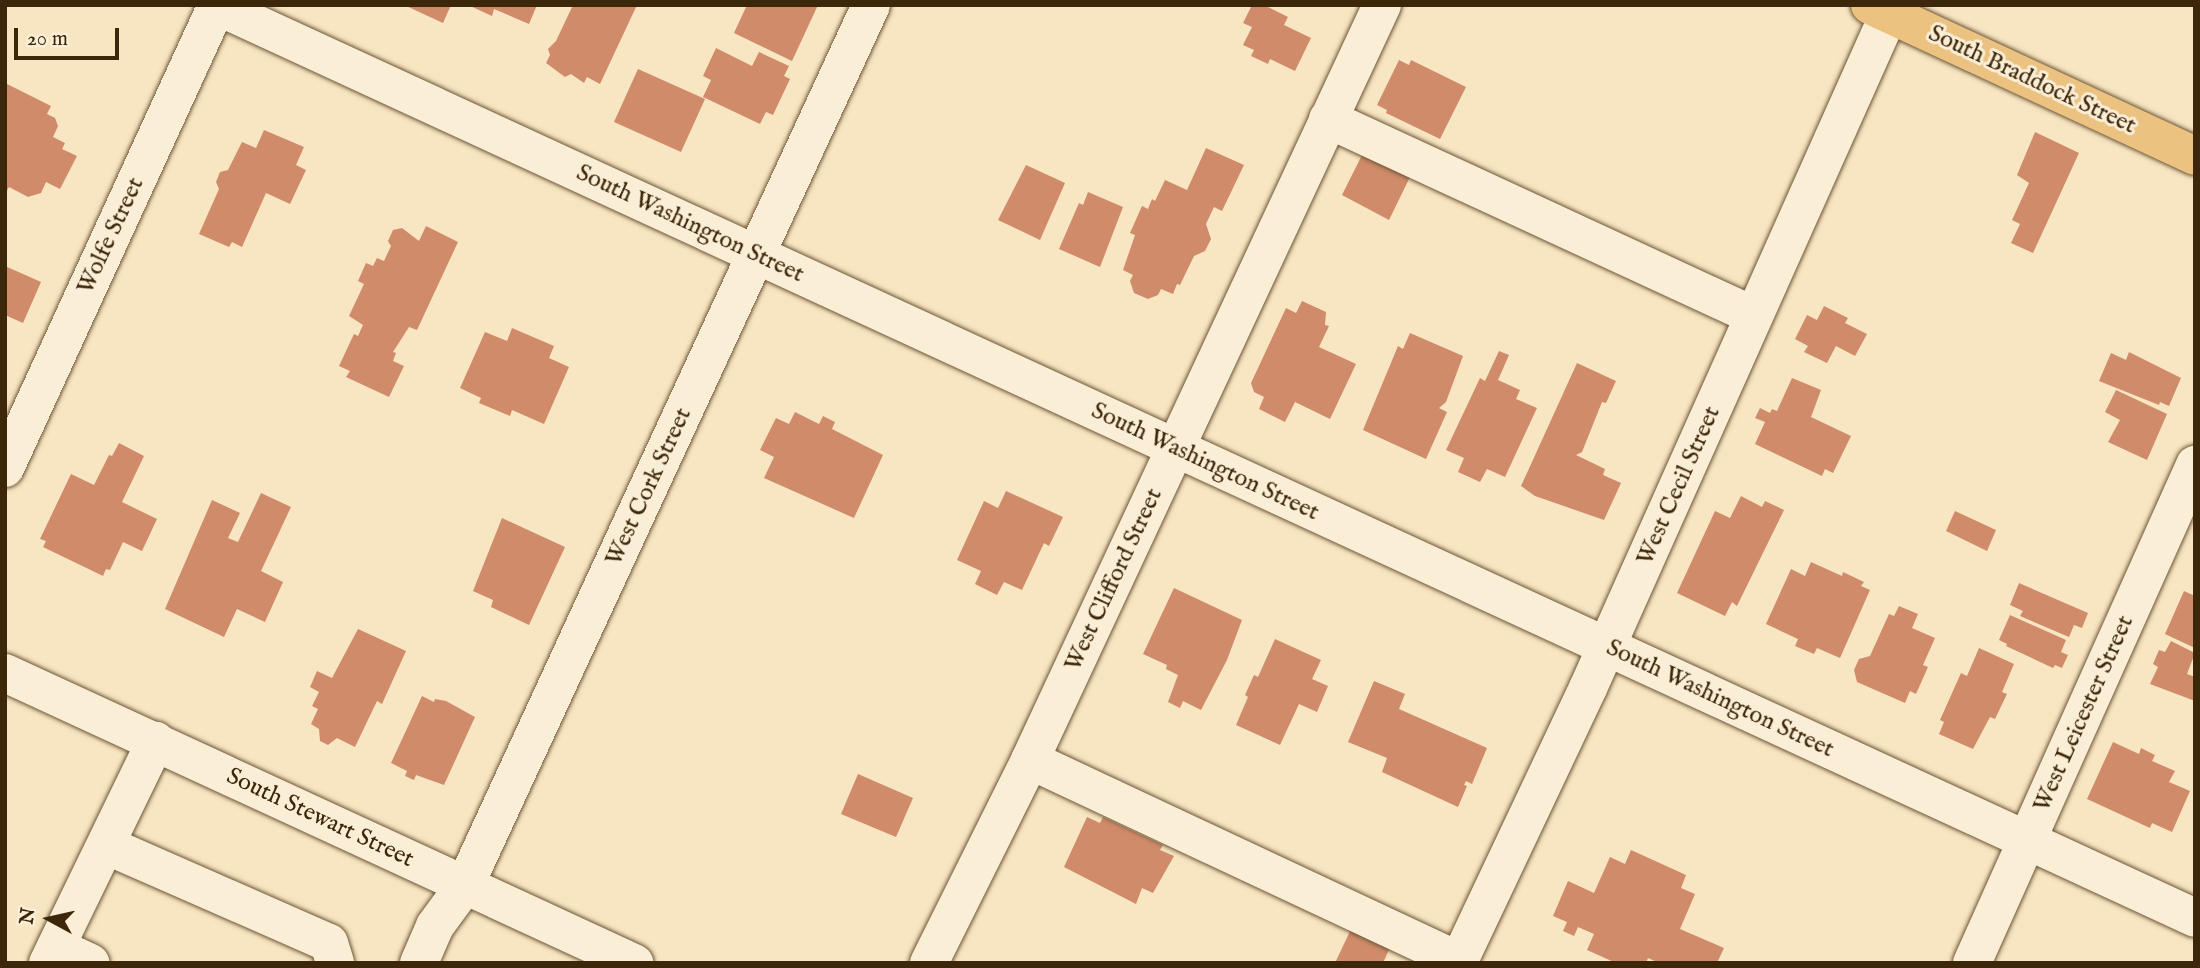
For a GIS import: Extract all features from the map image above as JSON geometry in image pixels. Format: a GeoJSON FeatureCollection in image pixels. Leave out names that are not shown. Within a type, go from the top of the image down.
{"type":"FeatureCollection","features":[{"type":"Feature","properties":{"kind":"main road","name":"South Braddock Street"},"geometry":{"type":"LineString","coordinates":[[1884,8],[2195,156]]}},
{"type":"Feature","properties":{"kind":"street","name":"West Cork Street"},"geometry":{"type":"LineString","coordinates":[[419,963],[435,926],[465,885],[871,5]]}},
{"type":"Feature","properties":{"kind":"street","name":"West Clifford Street"},"geometry":{"type":"LineString","coordinates":[[929,963],[1030,760],[1382,5]]}},
{"type":"Feature","properties":{"kind":"street","name":"South Washington Street"},"geometry":{"type":"LineString","coordinates":[[216,6],[2195,918]]}},
{"type":"Feature","properties":{"kind":"street","name":"Wolfe Street"},"geometry":{"type":"LineString","coordinates":[[5,468],[216,6]]}},
{"type":"Feature","properties":{"kind":"street","name":"West Cecil Street"},"geometry":{"type":"LineString","coordinates":[[1458,962],[1606,647],[1755,316],[1884,8]]}},
{"type":"Feature","properties":{"kind":"street"},"geometry":{"type":"LineString","coordinates":[[1328,120],[1755,316]]}},
{"type":"Feature","properties":{"kind":"street","name":"West Leicester Street"},"geometry":{"type":"LineString","coordinates":[[1972,963],[2195,465]]}},
{"type":"Feature","properties":{"kind":"street","name":"South Stewart Street"},"geometry":{"type":"LineString","coordinates":[[5,673],[634,963]]}},
{"type":"Feature","properties":{"kind":"street"},"geometry":{"type":"LineString","coordinates":[[65,957],[108,846],[156,741]]}},
{"type":"Feature","properties":{"kind":"street"},"geometry":{"type":"LineString","coordinates":[[1030,760],[1458,962]]}},
{"type":"Feature","properties":{"kind":"street"},"geometry":{"type":"LineString","coordinates":[[108,846],[329,943],[335,963]]}},
{"type":"Feature","properties":{"kind":"building"},"geometry":{"type":"Polygon","coordinates":[[[404,5],[451,5],[443,23],[404,5]]]}},
{"type":"Feature","properties":{"kind":"building"},"geometry":{"type":"Polygon","coordinates":[[[468,5],[537,5],[529,24],[494,9],[492,16],[468,5]]]}},
{"type":"Feature","properties":{"kind":"building"},"geometry":{"type":"Polygon","coordinates":[[[573,5],[637,5],[600,84],[587,77],[584,83],[571,74],[565,77],[546,63],[550,55],[548,49],[556,41],[573,5]]]}},
{"type":"Feature","properties":{"kind":"building"},"geometry":{"type":"Polygon","coordinates":[[[747,5],[818,5],[792,61],[734,33],[747,5]]]}},
{"type":"Feature","properties":{"kind":"building"},"geometry":{"type":"Polygon","coordinates":[[[1252,5],[1264,5],[1288,17],[1284,25],[1311,38],[1295,71],[1270,59],[1268,64],[1251,56],[1254,50],[1243,45],[1252,27],[1243,23],[1252,5]]]}},
{"type":"Feature","properties":{"kind":"building"},"geometry":{"type":"Polygon","coordinates":[[[716,48],[752,66],[759,52],[789,66],[784,76],[790,79],[773,115],[766,112],[760,124],[703,97],[711,80],[703,76],[716,48]]]}},
{"type":"Feature","properties":{"kind":"building"},"geometry":{"type":"Polygon","coordinates":[[[1399,60],[1409,65],[1411,60],[1466,87],[1440,139],[1386,113],[1387,110],[1377,105],[1399,60]]]}},
{"type":"Feature","properties":{"kind":"building"},"geometry":{"type":"Polygon","coordinates":[[[638,69],[705,99],[681,152],[614,122],[638,69]]]}},
{"type":"Feature","properties":{"kind":"building"},"geometry":{"type":"Polygon","coordinates":[[[7,84],[51,106],[47,114],[55,118],[58,126],[53,137],[65,143],[62,149],[77,156],[60,189],[46,182],[41,193],[28,197],[9,187],[5,194],[7,84]]]}},
{"type":"Feature","properties":{"kind":"building"},"geometry":{"type":"Polygon","coordinates":[[[264,130],[304,147],[296,165],[306,170],[290,204],[266,193],[242,247],[232,242],[229,247],[199,234],[219,189],[216,182],[220,172],[228,170],[242,142],[256,148],[264,130]]]}},
{"type":"Feature","properties":{"kind":"building"},"geometry":{"type":"Polygon","coordinates":[[[2035,132],[2079,153],[2033,253],[2011,243],[2020,224],[2012,220],[2029,183],[2017,175],[2035,132]]]}},
{"type":"Feature","properties":{"kind":"building"},"geometry":{"type":"Polygon","coordinates":[[[1366,147],[1411,175],[1389,220],[1342,195],[1366,147]]]}},
{"type":"Feature","properties":{"kind":"building"},"geometry":{"type":"Polygon","coordinates":[[[1206,148],[1244,165],[1222,211],[1214,207],[1206,224],[1211,239],[1205,251],[1194,256],[1173,294],[1161,289],[1158,295],[1148,299],[1134,293],[1130,281],[1133,275],[1123,270],[1135,235],[1130,233],[1142,206],[1148,209],[1165,180],[1187,190],[1206,148]]]}},
{"type":"Feature","properties":{"kind":"building"},"geometry":{"type":"Polygon","coordinates":[[[1026,165],[1065,183],[1040,240],[998,220],[1026,165]]]}},
{"type":"Feature","properties":{"kind":"building"},"geometry":{"type":"Polygon","coordinates":[[[1088,192],[1123,207],[1100,267],[1059,249],[1079,203],[1083,205],[1088,192]]]}},
{"type":"Feature","properties":{"kind":"building"},"geometry":{"type":"Polygon","coordinates":[[[426,226],[458,242],[417,330],[409,327],[393,352],[396,353],[393,361],[404,366],[389,397],[346,377],[350,371],[339,366],[354,334],[358,336],[363,325],[349,316],[364,284],[358,281],[366,263],[373,266],[377,258],[384,261],[391,246],[388,241],[393,230],[402,228],[419,241],[426,226]]]}},
{"type":"Feature","properties":{"kind":"building"},"geometry":{"type":"Polygon","coordinates":[[[5,266],[41,282],[23,323],[5,315],[5,266]]]}},
{"type":"Feature","properties":{"kind":"building"},"geometry":{"type":"Polygon","coordinates":[[[1302,301],[1326,312],[1325,325],[1329,326],[1319,347],[1356,364],[1330,419],[1295,402],[1285,422],[1259,409],[1264,397],[1254,392],[1251,383],[1286,308],[1296,313],[1302,301]]]}},
{"type":"Feature","properties":{"kind":"building"},"geometry":{"type":"Polygon","coordinates":[[[1824,306],[1848,318],[1845,323],[1867,334],[1855,356],[1836,346],[1827,363],[1804,352],[1808,346],[1795,339],[1807,315],[1817,320],[1824,306]]]}},
{"type":"Feature","properties":{"kind":"building"},"geometry":{"type":"Polygon","coordinates":[[[512,328],[554,346],[549,358],[569,367],[544,424],[512,410],[510,416],[479,403],[481,398],[460,388],[485,332],[507,341],[512,328]]]}},
{"type":"Feature","properties":{"kind":"building"},"geometry":{"type":"Polygon","coordinates":[[[1410,333],[1463,356],[1446,402],[1439,408],[1447,412],[1426,459],[1363,430],[1398,346],[1403,349],[1410,333]]]}},
{"type":"Feature","properties":{"kind":"building"},"geometry":{"type":"Polygon","coordinates":[[[1499,351],[1509,355],[1498,380],[1520,390],[1516,399],[1537,408],[1505,477],[1487,469],[1480,482],[1458,472],[1464,458],[1446,450],[1480,378],[1485,381],[1499,351]]]}},
{"type":"Feature","properties":{"kind":"building"},"geometry":{"type":"Polygon","coordinates":[[[2129,352],[2181,378],[2169,406],[2160,402],[2159,405],[2099,381],[2111,353],[2126,360],[2129,352]]]}},
{"type":"Feature","properties":{"kind":"building"},"geometry":{"type":"Polygon","coordinates":[[[1577,363],[1616,381],[1606,403],[1602,402],[1582,452],[1576,455],[1605,469],[1603,475],[1621,483],[1604,520],[1535,496],[1521,486],[1577,363]]]}},
{"type":"Feature","properties":{"kind":"building"},"geometry":{"type":"Polygon","coordinates":[[[1792,378],[1821,390],[1811,417],[1851,436],[1833,473],[1825,469],[1822,476],[1755,444],[1765,422],[1755,418],[1760,408],[1770,413],[1772,409],[1777,411],[1792,378]]]}},
{"type":"Feature","properties":{"kind":"building"},"geometry":{"type":"Polygon","coordinates":[[[2116,390],[2167,414],[2147,460],[2108,442],[2120,420],[2105,412],[2116,390]]]}},
{"type":"Feature","properties":{"kind":"building"},"geometry":{"type":"Polygon","coordinates":[[[795,412],[819,424],[823,416],[835,422],[832,429],[883,455],[854,518],[764,478],[774,457],[760,450],[776,418],[789,424],[795,412]]]}},
{"type":"Feature","properties":{"kind":"building"},"geometry":{"type":"Polygon","coordinates":[[[119,443],[144,456],[122,502],[157,519],[142,551],[123,542],[110,570],[106,569],[103,576],[43,547],[46,541],[40,539],[71,474],[94,485],[109,455],[112,456],[119,443]]]}},
{"type":"Feature","properties":{"kind":"building"},"geometry":{"type":"Polygon","coordinates":[[[1006,491],[1063,517],[1049,546],[1044,543],[1022,590],[1004,582],[997,595],[975,584],[981,571],[957,560],[984,501],[998,508],[1006,491]]]}},
{"type":"Feature","properties":{"kind":"building"},"geometry":{"type":"Polygon","coordinates":[[[261,493],[291,507],[261,571],[283,582],[265,622],[237,609],[224,637],[165,609],[212,500],[240,513],[228,538],[238,542],[261,493]]]}},
{"type":"Feature","properties":{"kind":"building"},"geometry":{"type":"Polygon","coordinates":[[[1741,496],[1762,507],[1765,501],[1784,510],[1737,606],[1732,602],[1725,616],[1677,593],[1715,511],[1730,518],[1741,496]]]}},
{"type":"Feature","properties":{"kind":"building"},"geometry":{"type":"Polygon","coordinates":[[[1955,511],[1996,530],[1987,551],[1946,531],[1955,511]]]}},
{"type":"Feature","properties":{"kind":"building"},"geometry":{"type":"Polygon","coordinates":[[[502,518],[565,547],[529,625],[491,607],[493,600],[473,591],[502,518]]]}},
{"type":"Feature","properties":{"kind":"building"},"geometry":{"type":"Polygon","coordinates":[[[1811,562],[1842,576],[1843,572],[1864,582],[1861,586],[1870,590],[1840,658],[1817,648],[1814,654],[1795,646],[1798,639],[1766,624],[1791,569],[1805,576],[1811,562]]]}},
{"type":"Feature","properties":{"kind":"building"},"geometry":{"type":"Polygon","coordinates":[[[2019,583],[2088,613],[2082,628],[2074,625],[2069,637],[2020,616],[2023,611],[2010,605],[2019,583]]]}},
{"type":"Feature","properties":{"kind":"building"},"geometry":{"type":"Polygon","coordinates":[[[1174,588],[1242,620],[1227,660],[1201,710],[1183,701],[1180,708],[1168,702],[1178,675],[1166,669],[1167,665],[1143,654],[1174,588]]]}},
{"type":"Feature","properties":{"kind":"building"},"geometry":{"type":"Polygon","coordinates":[[[2184,591],[2195,596],[2195,648],[2165,634],[2184,591]]]}},
{"type":"Feature","properties":{"kind":"building"},"geometry":{"type":"Polygon","coordinates":[[[1899,606],[1918,614],[1912,628],[1935,638],[1923,665],[1928,667],[1916,694],[1910,691],[1905,703],[1857,682],[1854,670],[1859,659],[1870,656],[1889,614],[1894,616],[1899,606]]]}},
{"type":"Feature","properties":{"kind":"building"},"geometry":{"type":"Polygon","coordinates":[[[2010,615],[2066,640],[2061,652],[2068,655],[2062,668],[2055,665],[2053,668],[2006,646],[2007,644],[1999,640],[2010,615]]]}},
{"type":"Feature","properties":{"kind":"building"},"geometry":{"type":"Polygon","coordinates":[[[358,629],[406,651],[382,704],[377,701],[355,747],[337,738],[328,745],[320,741],[319,729],[311,724],[318,709],[312,706],[319,692],[310,687],[317,671],[332,678],[358,629]]]}},
{"type":"Feature","properties":{"kind":"building"},"geometry":{"type":"Polygon","coordinates":[[[1275,639],[1321,660],[1312,679],[1328,686],[1317,712],[1299,704],[1280,745],[1236,725],[1254,675],[1258,677],[1275,639]]]}},
{"type":"Feature","properties":{"kind":"building"},"geometry":{"type":"Polygon","coordinates":[[[2171,641],[2195,653],[2187,674],[2195,677],[2195,701],[2150,684],[2158,667],[2153,664],[2159,650],[2165,652],[2171,641]]]}},
{"type":"Feature","properties":{"kind":"building"},"geometry":{"type":"Polygon","coordinates":[[[1979,648],[2014,664],[2002,692],[2007,694],[1995,719],[1990,717],[1973,749],[1939,734],[1944,722],[1940,720],[1961,673],[1967,676],[1979,648]]]}},
{"type":"Feature","properties":{"kind":"building"},"geometry":{"type":"Polygon","coordinates":[[[1374,681],[1405,694],[1399,709],[1487,748],[1472,784],[1466,781],[1464,785],[1467,786],[1458,807],[1382,772],[1387,758],[1348,742],[1374,681]]]}},
{"type":"Feature","properties":{"kind":"building"},"geometry":{"type":"Polygon","coordinates":[[[422,696],[434,702],[435,699],[446,701],[475,717],[444,785],[416,775],[414,780],[405,776],[407,771],[391,763],[422,696]]]}},
{"type":"Feature","properties":{"kind":"building"},"geometry":{"type":"Polygon","coordinates":[[[2113,742],[2139,754],[2141,748],[2155,755],[2152,761],[2175,771],[2169,782],[2190,791],[2172,832],[2152,823],[2150,828],[2087,799],[2113,742]]]}},
{"type":"Feature","properties":{"kind":"building"},"geometry":{"type":"Polygon","coordinates":[[[858,774],[913,798],[896,837],[841,814],[858,774]]]}},
{"type":"Feature","properties":{"kind":"building"},"geometry":{"type":"Polygon","coordinates":[[[1087,817],[1100,823],[1103,817],[1163,845],[1160,850],[1174,856],[1153,893],[1142,888],[1136,904],[1064,867],[1087,817]]]}},
{"type":"Feature","properties":{"kind":"building"},"geometry":{"type":"Polygon","coordinates":[[[1631,850],[1686,875],[1681,888],[1695,894],[1680,929],[1724,948],[1717,963],[1659,963],[1648,958],[1646,963],[1616,963],[1587,950],[1594,934],[1578,927],[1574,936],[1563,931],[1567,922],[1553,916],[1568,881],[1594,893],[1610,857],[1625,864],[1631,850]]]}},
{"type":"Feature","properties":{"kind":"building"},"geometry":{"type":"Polygon","coordinates":[[[1352,927],[1391,945],[1383,963],[1335,963],[1352,927]]]}}]}
